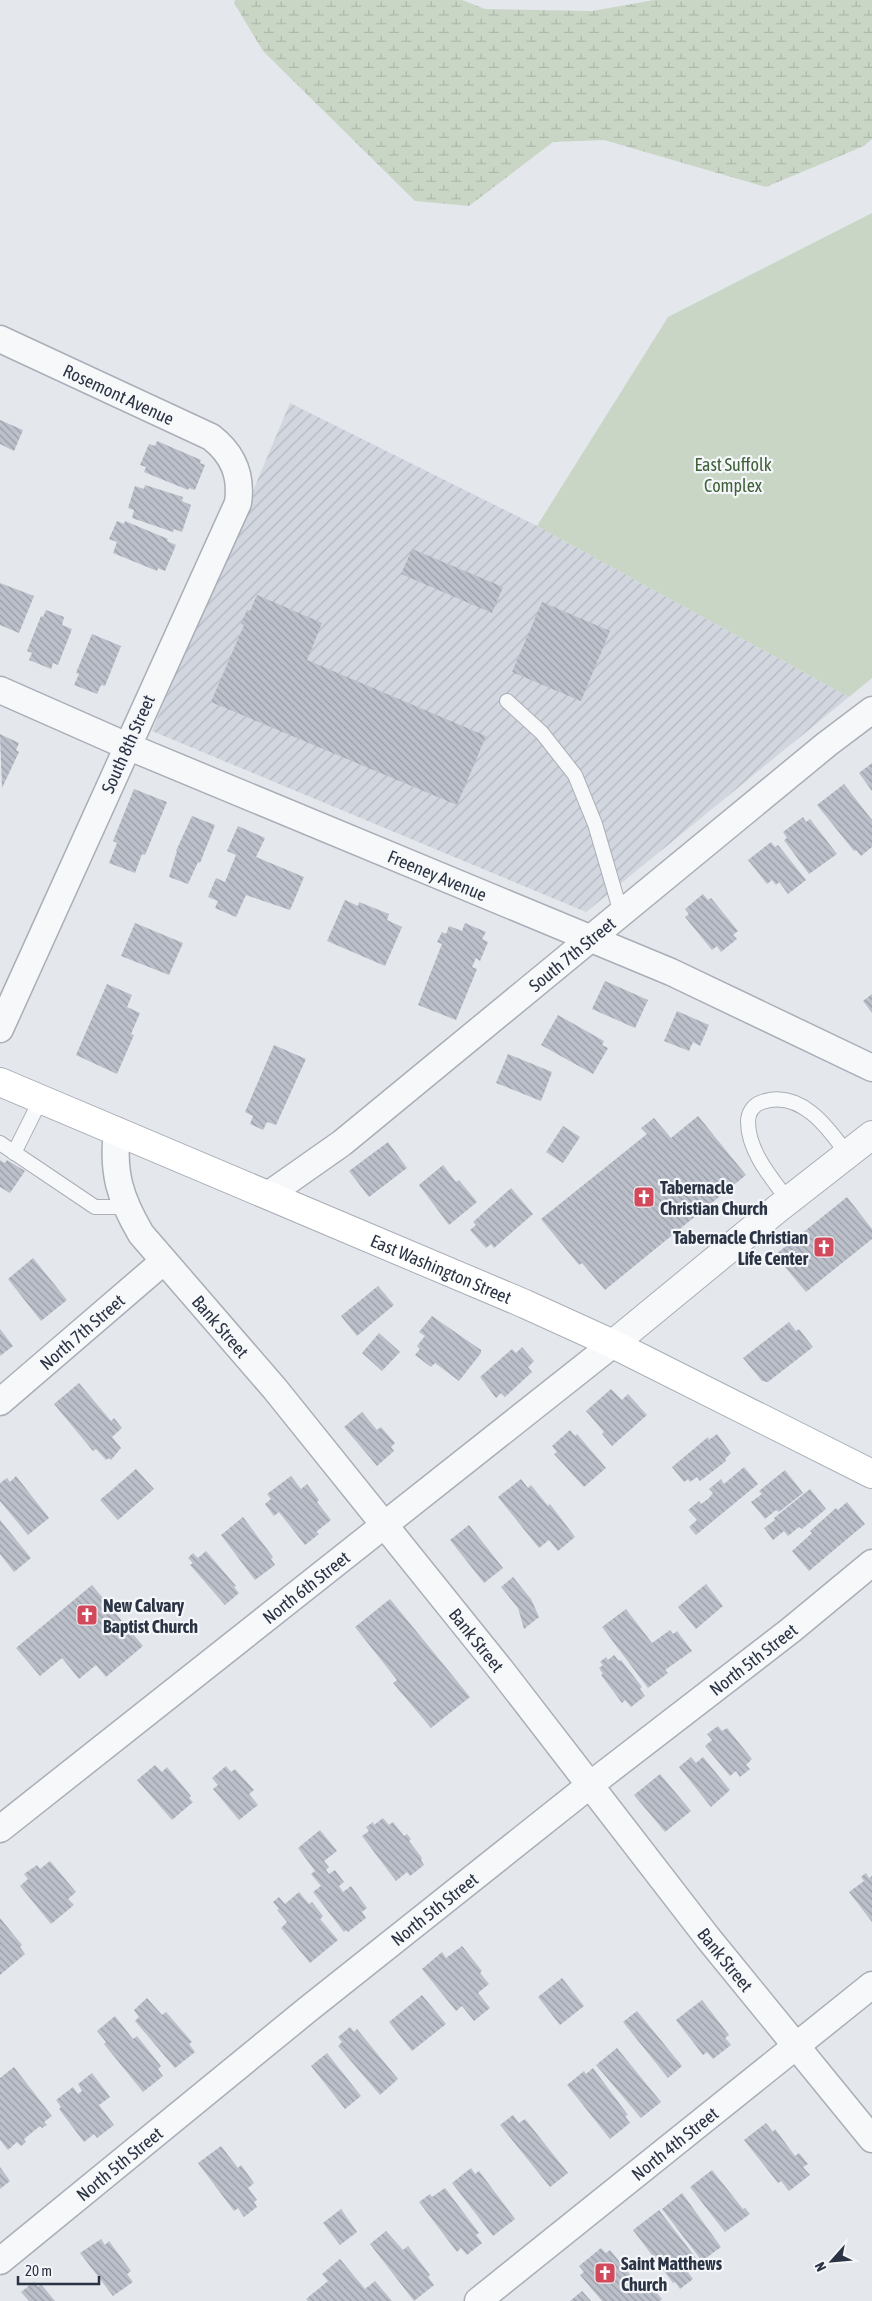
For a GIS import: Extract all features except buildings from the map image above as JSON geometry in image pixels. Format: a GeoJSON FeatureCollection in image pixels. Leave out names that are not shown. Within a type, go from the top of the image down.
{"type":"FeatureCollection","features":[{"type":"Feature","properties":{"kind":"main road","name":"East Washington Street"},"geometry":{"type":"LineString","coordinates":[[0,1082],[525,1304],[613,1344],[872,1474]]}},
{"type":"Feature","properties":{"kind":"street","name":"Rosemont Avenue"},"geometry":{"type":"LineString","coordinates":[[0,339],[211,437],[223,446],[231,458]]}},
{"type":"Feature","properties":{"kind":"street","name":"South 8th Street"},"geometry":{"type":"LineString","coordinates":[[0,1029],[238,503],[240,488],[236,466],[231,458]]}},
{"type":"Feature","properties":{"kind":"street","name":"Freeney Avenue"},"geometry":{"type":"LineString","coordinates":[[0,690],[127,746],[672,972],[872,1068]]}},
{"type":"Feature","properties":{"kind":"street","name":"South 7th Street"},"geometry":{"type":"LineString","coordinates":[[268,1195],[342,1143],[621,912],[827,744],[872,710]]}},
{"type":"Feature","properties":{"kind":"street","name":"Bank Street"},"geometry":{"type":"LineString","coordinates":[[117,1131],[115,1148],[117,1178],[125,1207],[141,1234],[275,1388],[590,1785],[708,1938],[872,2138]]}},
{"type":"Feature","properties":{"kind":"street"},"geometry":{"type":"LineString","coordinates":[[613,1344],[788,1200],[872,1135]]}},
{"type":"Feature","properties":{"kind":"street","name":"North 7th Street"},"geometry":{"type":"LineString","coordinates":[[0,1402],[164,1261]]}},
{"type":"Feature","properties":{"kind":"street","name":"North 6th Street"},"geometry":{"type":"LineString","coordinates":[[0,1830],[386,1526],[613,1344]]}},
{"type":"Feature","properties":{"kind":"street","name":"North 5th Street"},"geometry":{"type":"LineString","coordinates":[[0,2261],[299,2016],[590,1785],[791,1630],[872,1563]]}},
{"type":"Feature","properties":{"kind":"street","name":"North 4th Street"},"geometry":{"type":"LineString","coordinates":[[486,2299],[872,1986]]}},
{"type":"Feature","properties":{"kind":"lane"},"geometry":{"type":"LineString","coordinates":[[506,701],[542,733],[575,775],[595,824],[621,912]]}},
{"type":"Feature","properties":{"kind":"lane"},"geometry":{"type":"LineString","coordinates":[[14,1153],[41,1099]]}},
{"type":"Feature","properties":{"kind":"lane"},"geometry":{"type":"LineString","coordinates":[[788,1200],[766,1170],[756,1152],[748,1122],[750,1111],[758,1103],[781,1099],[805,1108],[822,1123],[847,1154]]}},
{"type":"Feature","properties":{"kind":"lane"},"geometry":{"type":"LineString","coordinates":[[0,1143],[95,1207],[125,1207]]}},
{"type":"Feature","properties":{"kind":"shaded area"},"geometry":{"type":"Polygon","coordinates":[[[290,403],[537,526],[849,697],[586,912],[152,731],[290,403]]]}},
{"type":"Feature","properties":{"kind":"green space"},"geometry":{"type":"Polygon","coordinates":[[[235,0],[462,0],[485,9],[592,11],[654,0],[872,0],[872,139],[864,146],[766,187],[604,140],[553,142],[469,206],[415,201],[263,51],[234,3],[235,0]]]}},
{"type":"Feature","properties":{"kind":"green space","name":"East Suffolk Complex"},"geometry":{"type":"Polygon","coordinates":[[[872,213],[872,678],[849,697],[537,526],[668,317],[872,213]]]}},
{"type":"Feature","properties":{"kind":"place","name":"Tabernacle Christian Church"},"geometry":{"type":"Point","coordinates":[644,1197]}},
{"type":"Feature","properties":{"kind":"place","name":"Tabernacle Christian Life Center"},"geometry":{"type":"Point","coordinates":[824,1247]}},
{"type":"Feature","properties":{"kind":"place","name":"New Calvary Baptist Church"},"geometry":{"type":"Point","coordinates":[87,1615]}},
{"type":"Feature","properties":{"kind":"place","name":"Saint Matthews Church"},"geometry":{"type":"Point","coordinates":[605,2273]}}]}
